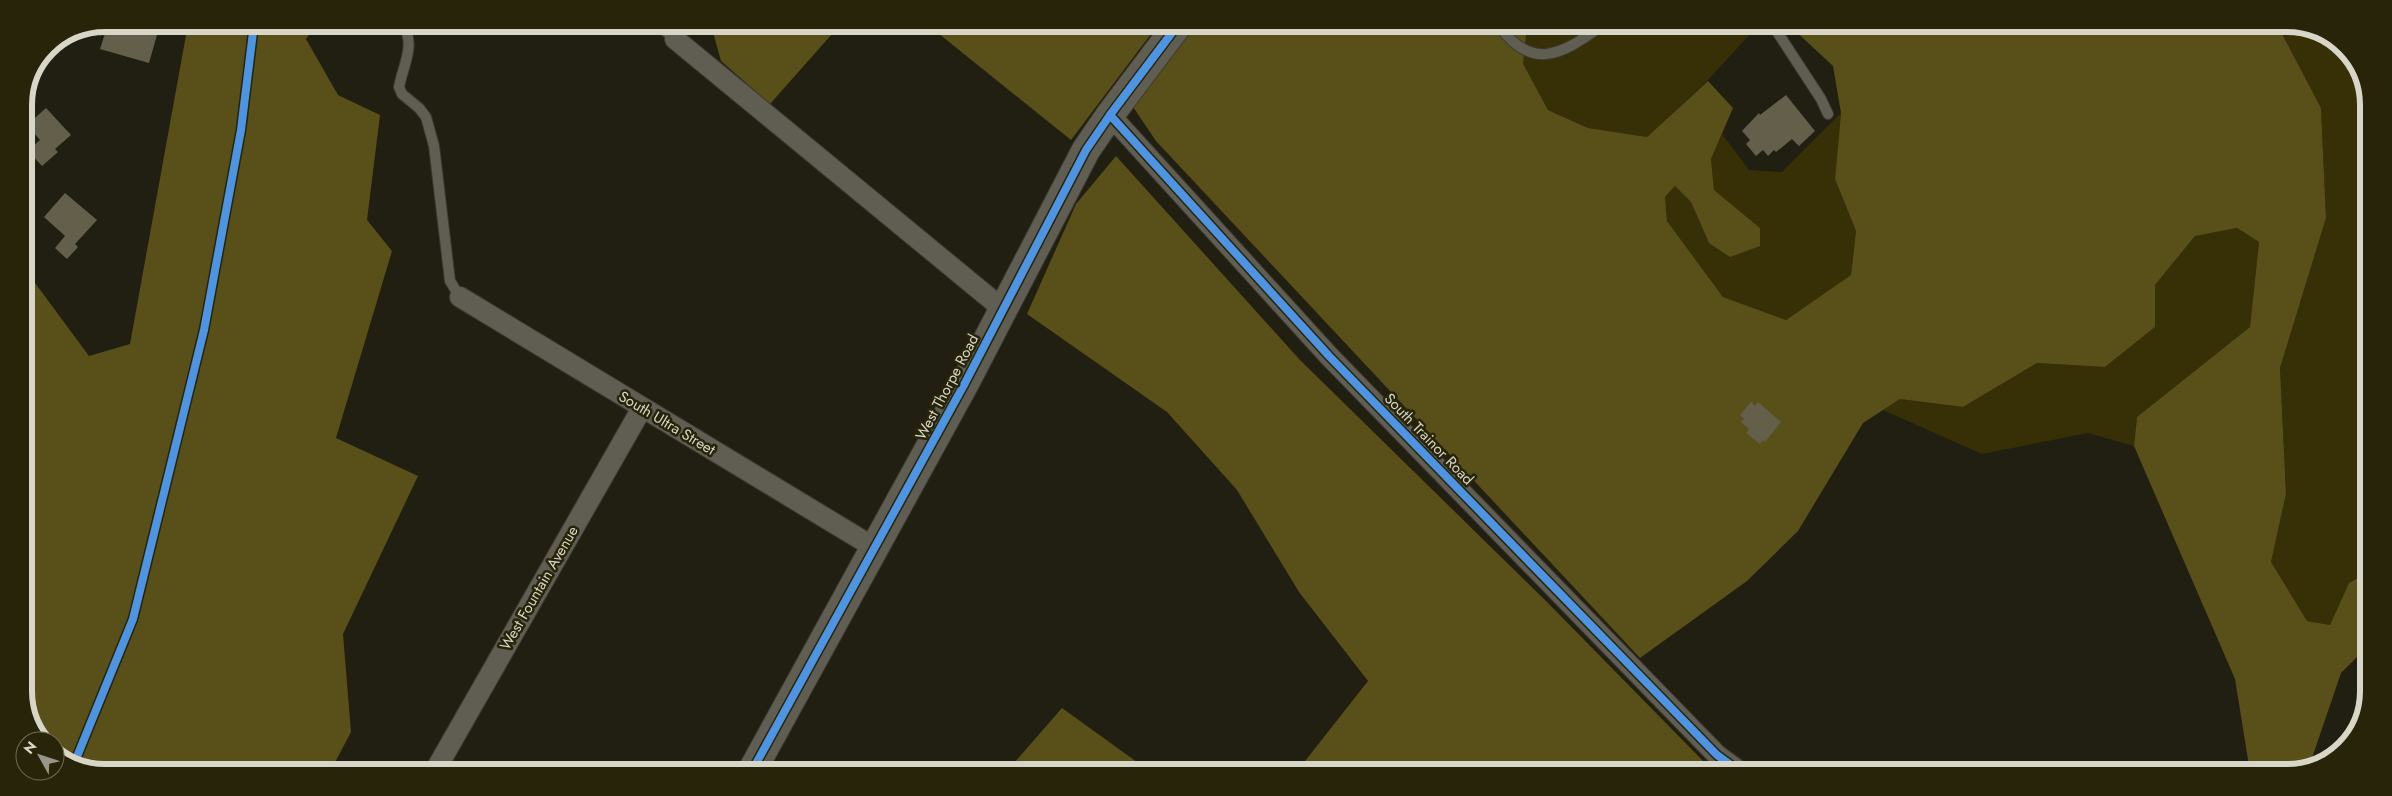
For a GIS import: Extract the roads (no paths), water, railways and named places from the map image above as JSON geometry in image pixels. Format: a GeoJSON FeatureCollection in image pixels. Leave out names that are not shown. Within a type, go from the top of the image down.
{"type":"FeatureCollection","features":[{"type":"Feature","properties":{"kind":"street"},"geometry":{"type":"LineString","coordinates":[[678,32],[1004,310]]}},
{"type":"Feature","properties":{"kind":"street","name":"West Thorpe Road"},"geometry":{"type":"LineString","coordinates":[[756,764],[1004,310],[1086,150],[1172,32]]}},
{"type":"Feature","properties":{"kind":"street","name":"South Trainor Road"},"geometry":{"type":"LineString","coordinates":[[1110,115],[1329,356],[1717,755],[1729,764]]}},
{"type":"Feature","properties":{"kind":"street","name":"South Ultra Street"},"geometry":{"type":"LineString","coordinates":[[460,297],[875,548]]}},
{"type":"Feature","properties":{"kind":"street","name":"West Fountain Avenue"},"geometry":{"type":"LineString","coordinates":[[439,764],[642,408]]}},
{"type":"Feature","properties":{"kind":"lane"},"geometry":{"type":"LineString","coordinates":[[407,32],[410,45],[399,87],[402,94],[419,108],[426,117],[434,146],[450,281],[460,297]]}},
{"type":"Feature","properties":{"kind":"lane"},"geometry":{"type":"LineString","coordinates":[[1503,32],[1509,40],[1524,52],[1550,55],[1593,32]]}},
{"type":"Feature","properties":{"kind":"lane"},"geometry":{"type":"LineString","coordinates":[[1777,32],[1821,99],[1828,114]]}}]}
